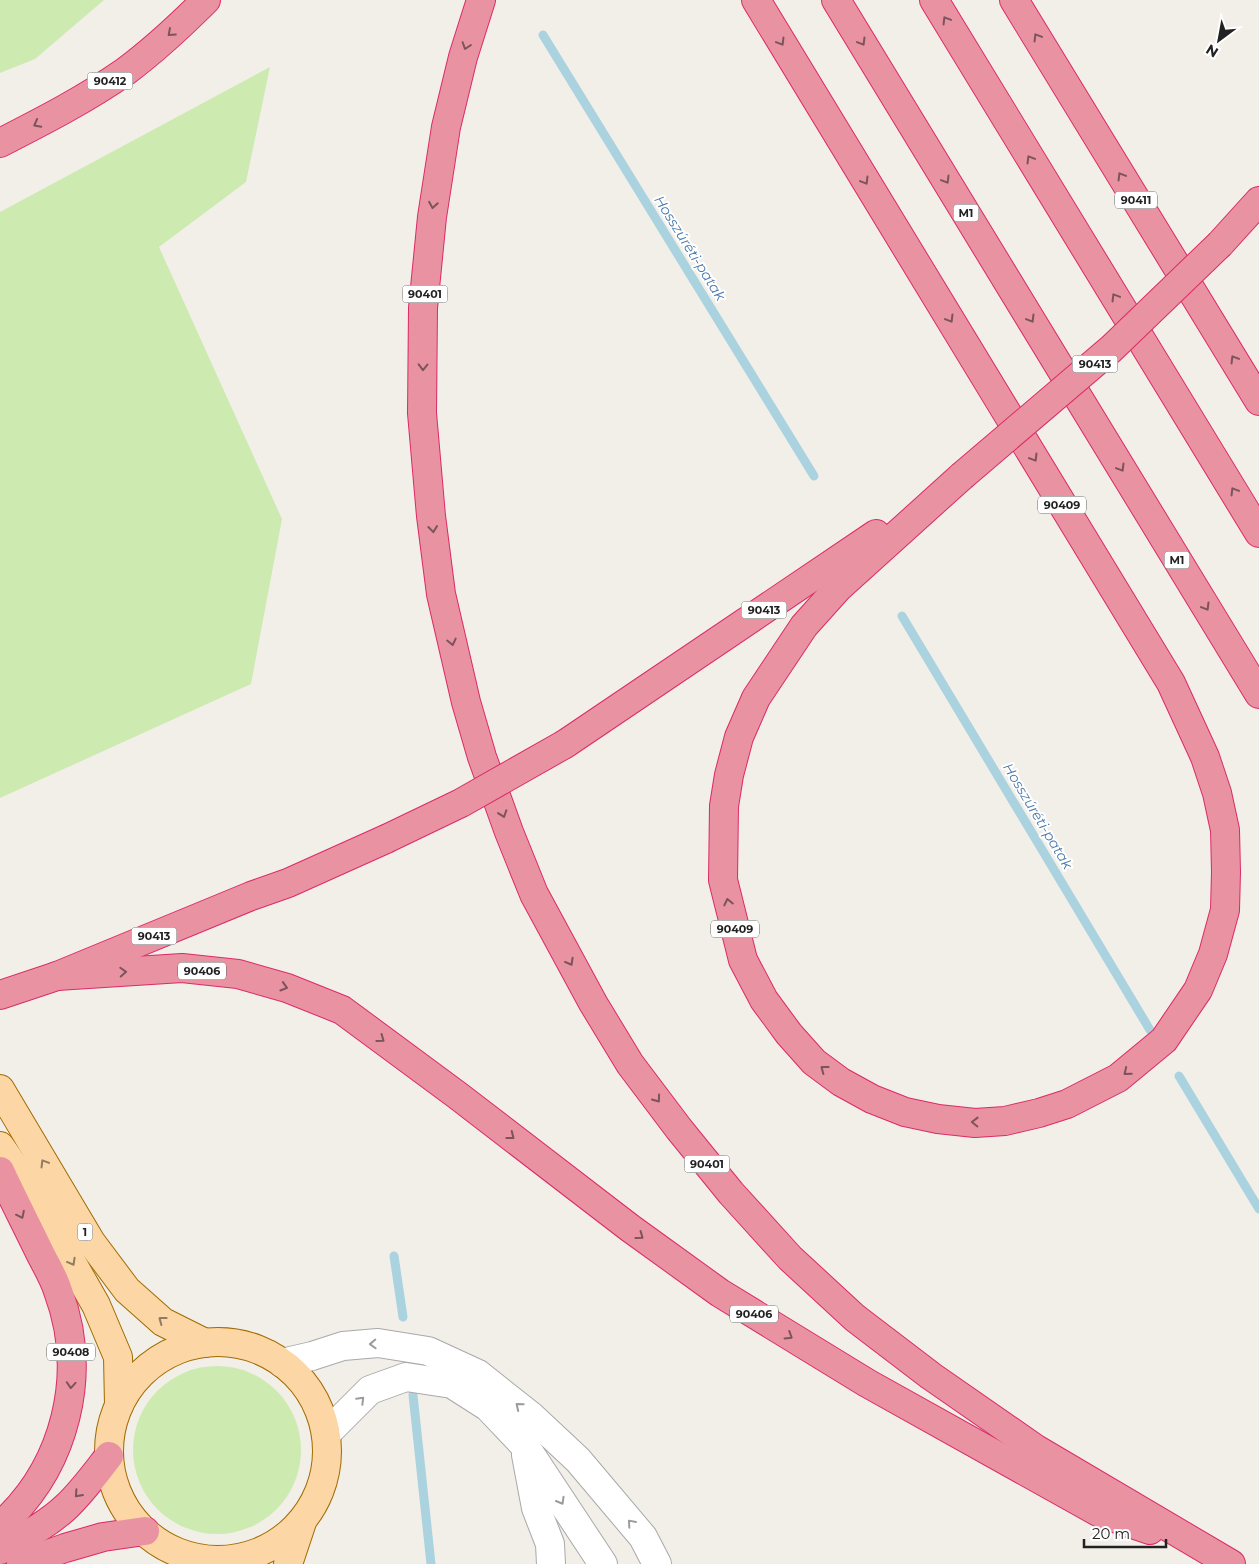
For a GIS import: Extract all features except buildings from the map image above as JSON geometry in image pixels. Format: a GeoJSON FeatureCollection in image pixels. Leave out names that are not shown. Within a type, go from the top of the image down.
{"type":"FeatureCollection","features":[{"type":"Feature","properties":{"kind":"highway","name":"90412"},"geometry":{"type":"LineString","coordinates":[[0,143],[74,104],[126,70],[166,38],[206,0]]}},
{"type":"Feature","properties":{"kind":"highway","name":"90401"},"geometry":{"type":"LineString","coordinates":[[481,0],[463,56],[446,127],[432,217],[424,308],[422,413],[431,516],[441,594],[466,702],[482,757],[534,894],[593,1003],[630,1064],[678,1129],[731,1193],[790,1258],[854,1318],[931,1376],[1036,1449],[1231,1564]]}},
{"type":"Feature","properties":{"kind":"highway","name":"90409"},"geometry":{"type":"LineString","coordinates":[[756,0],[1171,684],[1205,758],[1217,793],[1225,830],[1225,910],[1213,954],[1198,990],[1164,1040],[1118,1078],[1091,1093],[1039,1113],[1005,1120],[974,1123],[938,1119],[905,1112],[872,1099],[841,1082],[814,1062],[789,1034],[764,1000],[742,960],[723,880],[724,806],[729,775],[739,737],[756,698],[804,626],[838,587],[962,476]]}},
{"type":"Feature","properties":{"kind":"highway","name":"M1"},"geometry":{"type":"LineString","coordinates":[[836,0],[1259,694]]}},
{"type":"Feature","properties":{"kind":"highway"},"geometry":{"type":"LineString","coordinates":[[934,0],[1259,533]]}},
{"type":"Feature","properties":{"kind":"highway","name":"90411"},"geometry":{"type":"LineString","coordinates":[[1014,0],[1259,401]]}},
{"type":"Feature","properties":{"kind":"highway","name":"90413"},"geometry":{"type":"LineString","coordinates":[[57,976],[251,896],[288,883],[386,839],[461,803],[565,744],[962,476],[1112,350],[1220,244],[1259,202]]}},
{"type":"Feature","properties":{"kind":"highway"},"geometry":{"type":"LineString","coordinates":[[1220,244],[1259,218]]}},
{"type":"Feature","properties":{"kind":"highway","name":"90406"},"geometry":{"type":"LineString","coordinates":[[57,976],[182,968],[238,974],[287,988],[342,1010],[457,1095],[630,1228],[720,1293],[866,1384],[1100,1513],[1208,1550]]}},
{"type":"Feature","properties":{"kind":"highway"},"geometry":{"type":"LineString","coordinates":[[9,992],[57,976]]}},
{"type":"Feature","properties":{"kind":"highway","name":"90408"},"geometry":{"type":"LineString","coordinates":[[0,1171],[58,1291],[68,1329],[72,1365],[70,1398],[53,1457],[15,1513],[0,1526]]}},
{"type":"Feature","properties":{"kind":"highway"},"geometry":{"type":"LineString","coordinates":[[0,1550],[37,1529],[66,1508],[109,1456]]}},
{"type":"Feature","properties":{"kind":"highway"},"geometry":{"type":"LineString","coordinates":[[21,1564],[103,1537],[145,1531]]}},
{"type":"Feature","properties":{"kind":"main road","name":"1"},"geometry":{"type":"LineString","coordinates":[[0,1089],[91,1242],[127,1290],[163,1322],[204,1343]]}},
{"type":"Feature","properties":{"kind":"main road","name":"1"},"geometry":{"type":"LineString","coordinates":[[0,1146],[33,1194],[96,1305],[118,1357],[119,1405]]}},
{"type":"Feature","properties":{"kind":"main road","name":"1"},"geometry":{"type":"LineString","coordinates":[[225,1342],[245,1346],[264,1352],[282,1363],[298,1377],[311,1394],[321,1414],[326,1434],[327,1458],[324,1481],[315,1503],[302,1522],[284,1538],[263,1550],[240,1558],[218,1562],[190,1556],[166,1546],[145,1531],[131,1515],[120,1497],[112,1478],[109,1456],[113,1422],[119,1405],[134,1382],[154,1363],[178,1350],[204,1343],[225,1342]]}},
{"type":"Feature","properties":{"kind":"main road","name":"1"},"geometry":{"type":"LineString","coordinates":[[288,1564],[302,1522]]}},
{"type":"Feature","properties":{"kind":"lane"},"geometry":{"type":"LineString","coordinates":[[282,1363],[342,1346],[378,1344],[428,1351],[478,1374],[531,1416],[578,1460],[643,1537],[657,1564]]}},
{"type":"Feature","properties":{"kind":"lane"},"geometry":{"type":"LineString","coordinates":[[326,1434],[370,1390],[406,1377],[452,1384],[488,1407],[525,1446],[602,1563]]}},
{"type":"Feature","properties":{"kind":"lane"},"geometry":{"type":"LineString","coordinates":[[525,1446],[536,1508],[550,1544],[551,1564]]}},
{"type":"Feature","properties":{"kind":"green space"},"geometry":{"type":"Polygon","coordinates":[[[0,0],[104,0],[35,59],[0,73],[0,0]]]}},
{"type":"Feature","properties":{"kind":"green space"},"geometry":{"type":"Polygon","coordinates":[[[270,67],[246,182],[159,247],[282,519],[251,684],[0,798],[0,212],[270,67]]]}},
{"type":"Feature","properties":{"kind":"green space"},"geometry":{"type":"Polygon","coordinates":[[[217,1366],[241,1370],[256,1376],[270,1385],[282,1397],[291,1411],[297,1426],[301,1450],[297,1474],[291,1489],[282,1503],[270,1515],[256,1524],[241,1530],[217,1534],[193,1530],[178,1524],[164,1515],[152,1503],[143,1489],[137,1474],[133,1450],[137,1426],[143,1411],[152,1397],[164,1385],[178,1376],[193,1370],[217,1366]]]}},
{"type":"Feature","properties":{"kind":"waterway","name":"Hosszúréti-patak"},"geometry":{"type":"LineString","coordinates":[[543,35],[814,476]]}},
{"type":"Feature","properties":{"kind":"waterway","name":"Hosszúréti-patak"},"geometry":{"type":"LineString","coordinates":[[902,616],[1150,1030]]}},
{"type":"Feature","properties":{"kind":"waterway","name":"Hosszúréti-patak"},"geometry":{"type":"LineString","coordinates":[[1179,1076],[1259,1209]]}},
{"type":"Feature","properties":{"kind":"waterway"},"geometry":{"type":"LineString","coordinates":[[394,1256],[403,1317]]}},
{"type":"Feature","properties":{"kind":"waterway"},"geometry":{"type":"LineString","coordinates":[[413,1395],[431,1564]]}}]}
